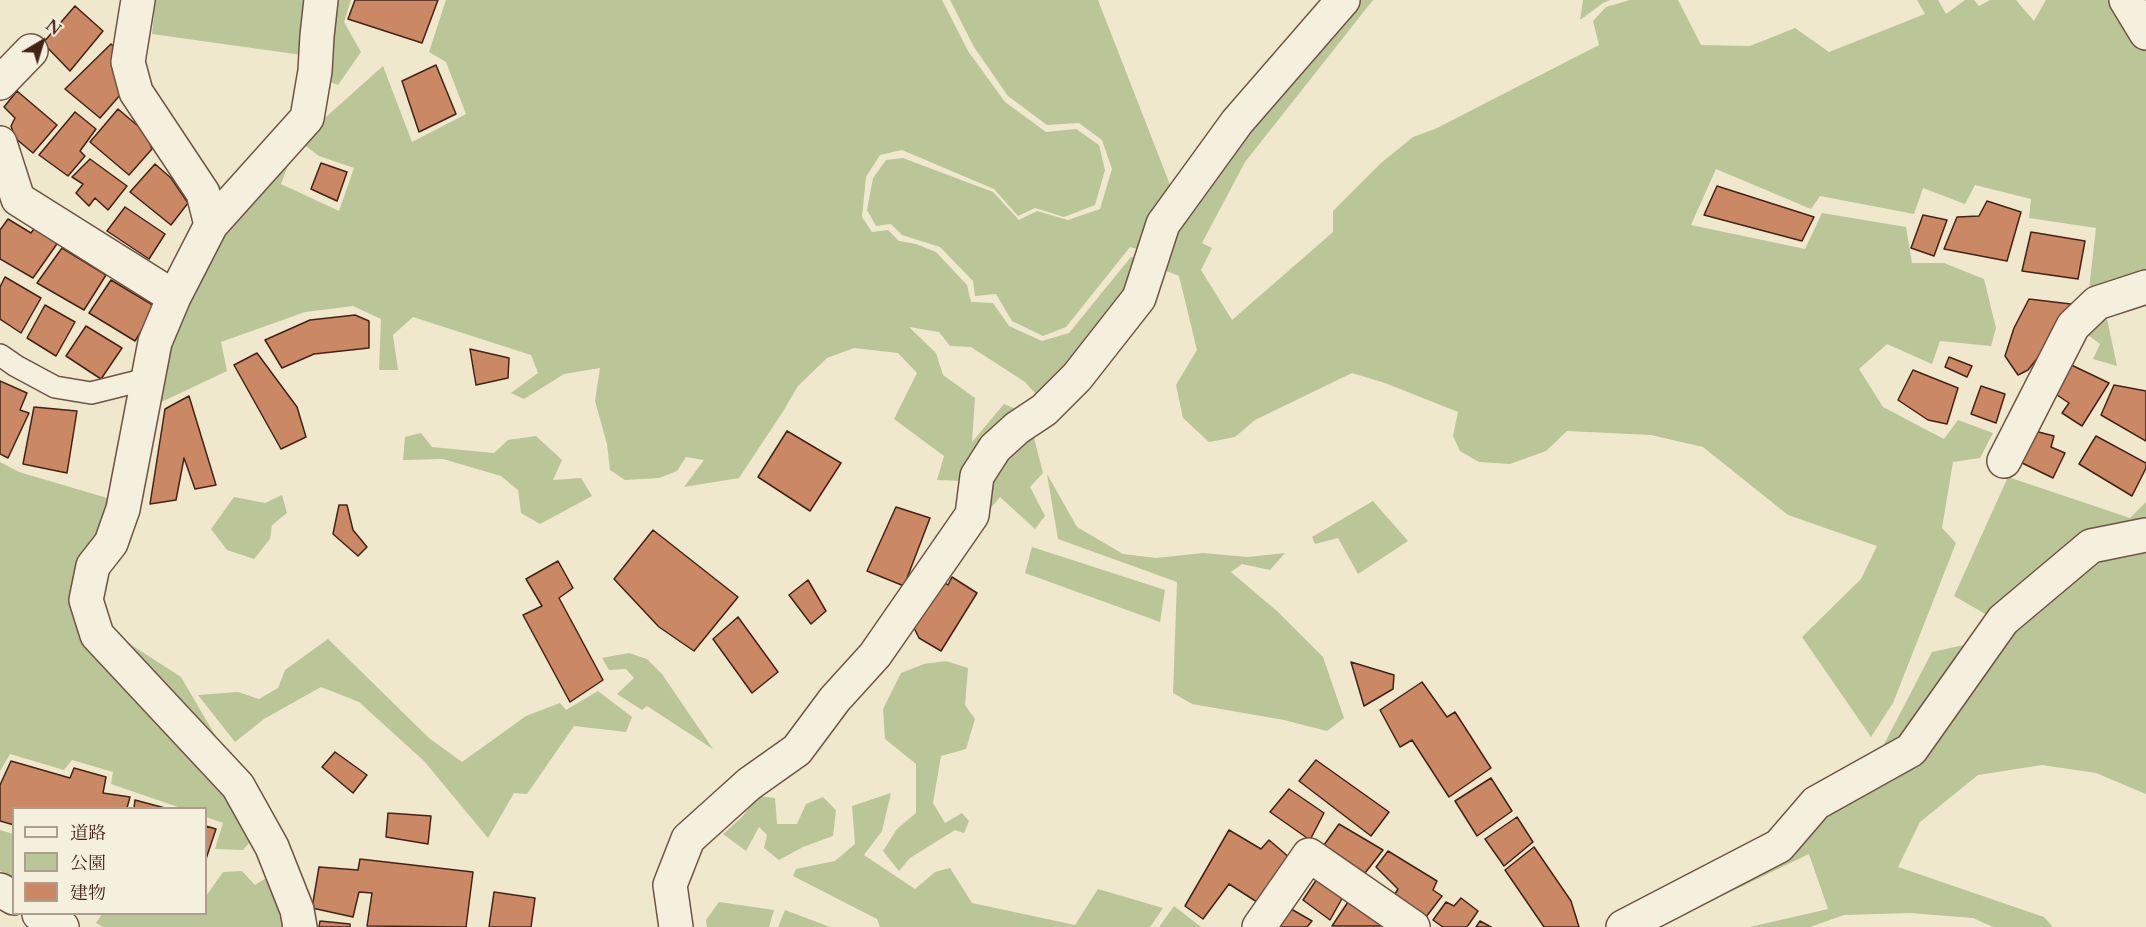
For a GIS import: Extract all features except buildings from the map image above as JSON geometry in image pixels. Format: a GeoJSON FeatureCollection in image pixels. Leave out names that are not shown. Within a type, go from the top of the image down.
{"type":"FeatureCollection","features":[{"type":"Feature","properties":{"kind":"street"},"geometry":{"type":"LineString","coordinates":[[138,0],[128,62],[136,92],[203,193],[211,225]]}},
{"type":"Feature","properties":{"kind":"street"},"geometry":{"type":"LineString","coordinates":[[300,927],[297,910],[272,847],[238,786],[97,636],[86,600],[93,566],[111,543],[123,509],[155,342],[174,297],[211,225],[307,118],[315,71],[321,0]]}},
{"type":"Feature","properties":{"kind":"street"},"geometry":{"type":"LineString","coordinates":[[676,927],[670,885],[688,839],[748,784],[797,750],[835,699],[876,655],[972,515],[976,476],[995,448],[1017,428],[1044,410],[1077,377],[1139,298],[1163,224],[1237,122],[1343,0]]}},
{"type":"Feature","properties":{"kind":"street"},"geometry":{"type":"LineString","coordinates":[[2126,0],[2146,33]]}},
{"type":"Feature","properties":{"kind":"street"},"geometry":{"type":"LineString","coordinates":[[0,83],[31,51]]}},
{"type":"Feature","properties":{"kind":"street"},"geometry":{"type":"LineString","coordinates":[[0,143],[18,199],[174,297]]}},
{"type":"Feature","properties":{"kind":"street"},"geometry":{"type":"LineString","coordinates":[[2004,461],[2073,326],[2097,303],[2146,287]]}},
{"type":"Feature","properties":{"kind":"street"},"geometry":{"type":"LineString","coordinates":[[1623,927],[1779,846],[1816,803],[1911,750],[2003,620],[2091,546],[2146,535]]}},
{"type":"Feature","properties":{"kind":"street"},"geometry":{"type":"LineString","coordinates":[[1259,927],[1309,855],[1413,927]]}},
{"type":"Feature","properties":{"kind":"street"},"geometry":{"type":"LineString","coordinates":[[41,915],[62,927]]}},
{"type":"Feature","properties":{"kind":"lane"},"geometry":{"type":"LineString","coordinates":[[0,355],[55,387],[91,393],[147,379]]}},
{"type":"Feature","properties":{"kind":"green space"},"geometry":{"type":"Polygon","coordinates":[[[155,0],[311,0],[302,55],[152,34],[155,0]]]}},
{"type":"Feature","properties":{"kind":"green space"},"geometry":{"type":"Polygon","coordinates":[[[333,0],[351,0],[344,22],[361,52],[338,85],[328,81],[333,0]]]}},
{"type":"Feature","properties":{"kind":"green space"},"geometry":{"type":"Polygon","coordinates":[[[446,0],[942,0],[968,51],[1005,102],[1046,132],[1076,129],[1099,145],[1105,170],[1095,205],[1064,217],[1035,208],[1018,216],[994,189],[902,150],[880,155],[866,177],[862,217],[872,232],[888,230],[899,241],[916,244],[936,252],[967,285],[971,302],[993,303],[1009,326],[1042,341],[1069,333],[1131,257],[1143,259],[1129,296],[1042,401],[1025,382],[971,347],[950,346],[939,332],[909,327],[936,353],[943,375],[975,398],[972,442],[1004,404],[1025,413],[965,481],[937,480],[944,456],[894,419],[917,373],[898,353],[854,348],[827,358],[798,386],[739,478],[684,487],[704,460],[686,457],[677,471],[659,478],[625,480],[610,470],[607,444],[595,401],[600,368],[564,374],[524,399],[511,393],[538,373],[531,355],[413,317],[393,335],[398,370],[379,370],[381,319],[353,306],[305,312],[221,342],[227,371],[155,405],[165,358],[220,228],[291,157],[281,184],[339,211],[354,168],[319,156],[299,141],[383,66],[412,142],[466,114],[446,62],[429,52],[446,0]]]}},
{"type":"Feature","properties":{"kind":"green space"},"geometry":{"type":"Polygon","coordinates":[[[950,0],[1098,0],[1174,195],[1144,251],[1130,247],[1066,327],[1043,336],[1012,321],[996,294],[975,296],[973,281],[940,247],[902,235],[891,224],[876,226],[867,210],[873,178],[886,160],[903,158],[993,192],[1019,220],[1037,211],[1068,220],[1100,209],[1112,169],[1102,140],[1079,123],[1047,125],[1008,96],[974,47],[950,0]]]}},
{"type":"Feature","properties":{"kind":"green space"},"geometry":{"type":"Polygon","coordinates":[[[1353,0],[1373,0],[1245,162],[1202,243],[1212,248],[1201,270],[1232,320],[1333,232],[1333,211],[1381,163],[1413,137],[1435,129],[1599,45],[1593,21],[1606,7],[1630,0],[1678,0],[1701,45],[1750,46],[1795,28],[1829,52],[1925,14],[1917,0],[1938,0],[1946,14],[1965,0],[1974,0],[1979,6],[1990,0],[2016,0],[2034,21],[2046,0],[2118,0],[2146,44],[2146,275],[2089,289],[2096,228],[2029,218],[2031,199],[1975,185],[1965,204],[1923,188],[1914,214],[1820,196],[1811,209],[1716,169],[1691,225],[1805,249],[1822,213],[1906,227],[1912,263],[1944,263],[1984,279],[1996,328],[1991,346],[1940,341],[1932,364],[1887,344],[1859,369],[1883,407],[1944,439],[1958,420],[1993,433],[1980,458],[1953,462],[1942,528],[1956,543],[1893,703],[1871,737],[1802,637],[1861,579],[1877,546],[1788,515],[1703,447],[1651,435],[1567,431],[1546,451],[1510,464],[1479,462],[1460,451],[1453,436],[1458,412],[1385,383],[1352,373],[1255,420],[1235,437],[1209,442],[1183,418],[1176,385],[1197,350],[1179,276],[1164,270],[1171,228],[1353,0]]]}},
{"type":"Feature","properties":{"kind":"green space"},"geometry":{"type":"Polygon","coordinates":[[[1583,0],[1610,0],[1580,20],[1583,0]]]}},
{"type":"Feature","properties":{"kind":"green space"},"geometry":{"type":"Polygon","coordinates":[[[2106,314],[2117,366],[2093,359],[2100,344],[2084,332],[2106,314]]]}},
{"type":"Feature","properties":{"kind":"green space"},"geometry":{"type":"Polygon","coordinates":[[[1032,430],[1043,473],[1030,487],[1045,516],[1035,529],[1000,497],[990,509],[981,500],[987,468],[1032,430]]]}},
{"type":"Feature","properties":{"kind":"green space"},"geometry":{"type":"Polygon","coordinates":[[[421,433],[432,447],[494,453],[508,440],[536,436],[562,460],[553,480],[581,478],[592,496],[540,524],[521,513],[518,490],[501,476],[443,459],[403,460],[405,437],[421,433]]]}},
{"type":"Feature","properties":{"kind":"green space"},"geometry":{"type":"Polygon","coordinates":[[[0,462],[19,472],[114,500],[79,595],[116,635],[181,677],[226,754],[251,841],[243,850],[215,849],[223,823],[207,817],[207,807],[178,807],[111,784],[113,772],[72,760],[64,770],[10,754],[0,771],[0,462]]]}},
{"type":"Feature","properties":{"kind":"green space"},"geometry":{"type":"Polygon","coordinates":[[[1047,474],[1077,527],[1123,554],[1156,558],[1203,553],[1248,557],[1285,553],[1270,570],[1242,564],[1231,572],[1278,612],[1323,657],[1344,718],[1327,731],[1284,720],[1192,704],[1173,693],[1177,582],[1058,539],[1047,474]]]}},
{"type":"Feature","properties":{"kind":"green space"},"geometry":{"type":"Polygon","coordinates":[[[2008,477],[2130,518],[2146,502],[2146,794],[2096,773],[2042,765],[1978,775],[1920,822],[1898,867],[2044,917],[2053,927],[1993,927],[1973,918],[1910,913],[1844,915],[1810,927],[1750,927],[1828,909],[1809,854],[1668,922],[1881,750],[1932,652],[1973,643],[1989,616],[1954,596],[2008,477]]]}},
{"type":"Feature","properties":{"kind":"green space"},"geometry":{"type":"Polygon","coordinates":[[[282,495],[287,513],[272,525],[270,539],[254,559],[227,550],[211,529],[234,497],[265,503],[282,495]]]}},
{"type":"Feature","properties":{"kind":"green space"},"geometry":{"type":"Polygon","coordinates":[[[1373,501],[1408,541],[1358,574],[1338,538],[1315,544],[1312,537],[1373,501]]]}},
{"type":"Feature","properties":{"kind":"green space"},"geometry":{"type":"Polygon","coordinates":[[[1032,547],[1165,590],[1160,622],[1025,573],[1032,547]]]}},
{"type":"Feature","properties":{"kind":"green space"},"geometry":{"type":"Polygon","coordinates":[[[328,639],[429,738],[462,762],[526,716],[560,703],[566,710],[598,691],[632,717],[626,732],[574,726],[527,794],[514,793],[488,838],[424,761],[359,702],[321,687],[264,719],[235,742],[198,695],[238,692],[259,699],[278,688],[285,670],[328,639]]]}},
{"type":"Feature","properties":{"kind":"green space"},"geometry":{"type":"Polygon","coordinates":[[[629,653],[647,659],[662,674],[713,749],[647,706],[642,710],[617,694],[634,678],[626,669],[609,670],[602,658],[629,653]]]}},
{"type":"Feature","properties":{"kind":"green space"},"geometry":{"type":"Polygon","coordinates":[[[946,661],[968,668],[965,705],[975,719],[966,749],[941,756],[933,803],[945,823],[962,813],[969,821],[964,833],[955,830],[910,858],[899,871],[883,851],[897,829],[916,813],[916,764],[885,739],[883,709],[901,673],[924,664],[946,661]]]}},
{"type":"Feature","properties":{"kind":"green space"},"geometry":{"type":"Polygon","coordinates":[[[891,793],[882,831],[864,855],[915,889],[935,872],[950,868],[972,903],[1075,925],[1098,889],[1163,908],[1150,927],[880,927],[877,919],[793,876],[796,869],[835,861],[855,844],[852,806],[891,793]]]}},
{"type":"Feature","properties":{"kind":"green space"},"geometry":{"type":"Polygon","coordinates":[[[758,796],[775,798],[777,824],[797,824],[806,804],[823,797],[836,810],[833,836],[803,847],[779,860],[764,848],[767,835],[759,827],[746,851],[723,834],[742,817],[758,796]]]}},
{"type":"Feature","properties":{"kind":"green space"},"geometry":{"type":"Polygon","coordinates":[[[0,830],[12,834],[12,878],[0,871],[0,830]]]}},
{"type":"Feature","properties":{"kind":"green space"},"geometry":{"type":"Polygon","coordinates":[[[242,871],[255,885],[271,875],[286,927],[103,927],[96,923],[101,915],[207,915],[207,895],[223,872],[242,871]]]}},
{"type":"Feature","properties":{"kind":"green space"},"geometry":{"type":"Polygon","coordinates":[[[719,902],[774,910],[769,927],[707,927],[706,920],[719,902]]]}},
{"type":"Feature","properties":{"kind":"green space"},"geometry":{"type":"Polygon","coordinates":[[[1174,906],[1201,927],[1159,927],[1174,906]]]}},
{"type":"Feature","properties":{"kind":"green space"},"geometry":{"type":"Polygon","coordinates":[[[785,910],[830,927],[778,927],[785,910]]]}}]}
